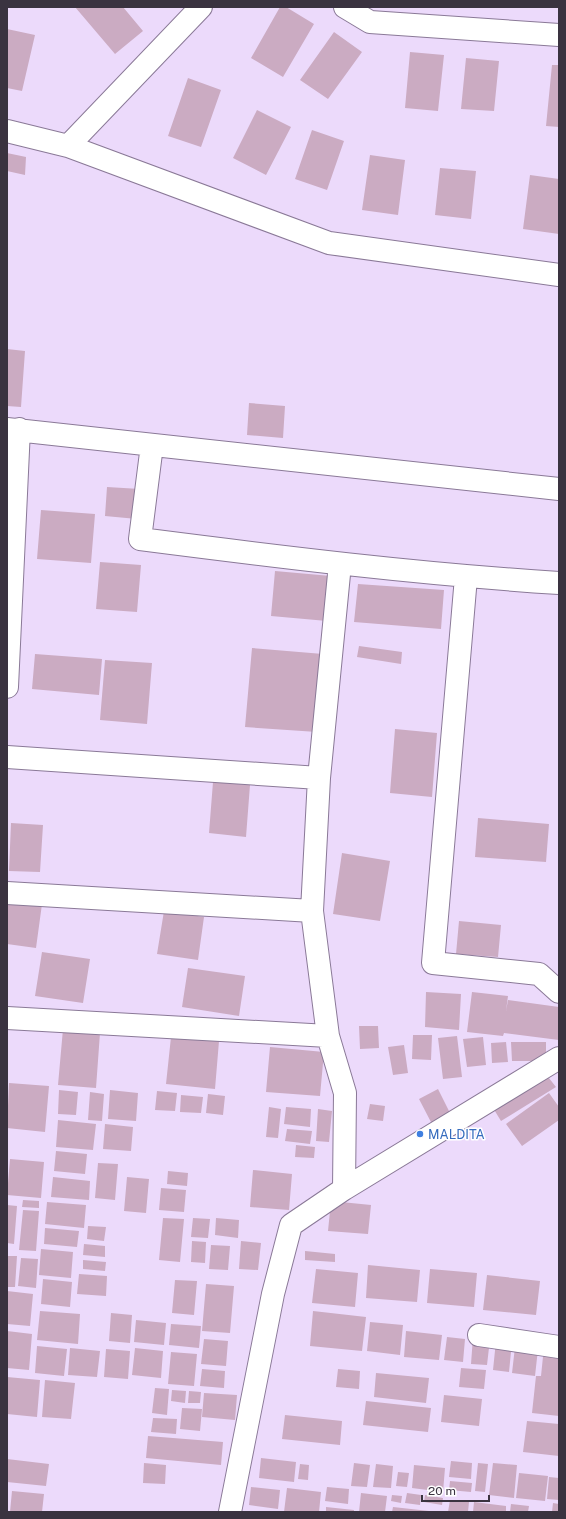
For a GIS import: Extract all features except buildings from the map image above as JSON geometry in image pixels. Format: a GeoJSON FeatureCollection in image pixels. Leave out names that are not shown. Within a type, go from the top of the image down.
{"type":"FeatureCollection","features":[{"type":"Feature","properties":{"kind":"street"},"geometry":{"type":"LineString","coordinates":[[68,146],[201,7]]}},
{"type":"Feature","properties":{"kind":"street"},"geometry":{"type":"LineString","coordinates":[[345,7],[370,22],[559,35]]}},
{"type":"Feature","properties":{"kind":"street"},"geometry":{"type":"LineString","coordinates":[[7,131],[68,146],[329,243],[559,275]]}},
{"type":"Feature","properties":{"kind":"street"},"geometry":{"type":"LineString","coordinates":[[7,687],[13,429],[559,489]]}},
{"type":"Feature","properties":{"kind":"street"},"geometry":{"type":"LineString","coordinates":[[152,445],[140,539],[340,564],[466,577],[559,583]]}},
{"type":"Feature","properties":{"kind":"street"},"geometry":{"type":"LineString","coordinates":[[340,564],[319,778],[312,912],[328,1036],[346,1094],[344,1189]]}},
{"type":"Feature","properties":{"kind":"street"},"geometry":{"type":"LineString","coordinates":[[466,577],[433,963],[539,974],[559,992]]}},
{"type":"Feature","properties":{"kind":"street"},"geometry":{"type":"LineString","coordinates":[[7,757],[319,778]]}},
{"type":"Feature","properties":{"kind":"street"},"geometry":{"type":"LineString","coordinates":[[7,893],[312,912]]}},
{"type":"Feature","properties":{"kind":"street"},"geometry":{"type":"LineString","coordinates":[[7,1018],[328,1036]]}},
{"type":"Feature","properties":{"kind":"street"},"geometry":{"type":"LineString","coordinates":[[230,1512],[273,1294],[291,1225],[344,1189],[559,1058]]}},
{"type":"Feature","properties":{"kind":"street"},"geometry":{"type":"LineString","coordinates":[[479,1335],[559,1346]]}},
{"type":"Feature","properties":{"kind":"place","name":"MALDITA"},"geometry":{"type":"Point","coordinates":[420,1134]}}]}
